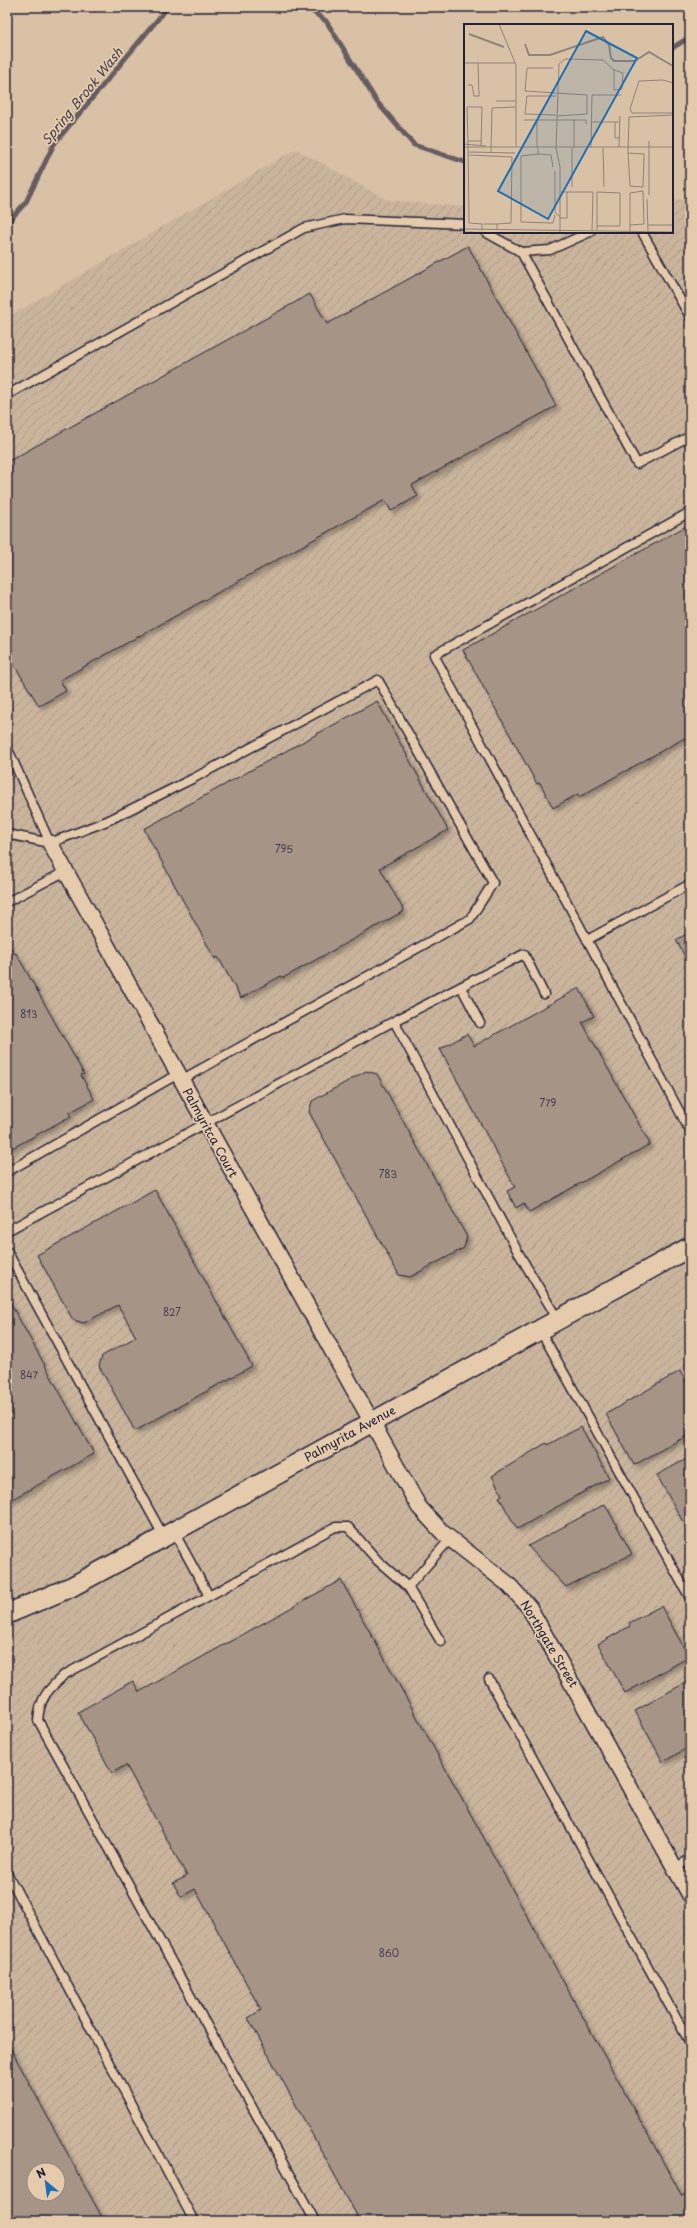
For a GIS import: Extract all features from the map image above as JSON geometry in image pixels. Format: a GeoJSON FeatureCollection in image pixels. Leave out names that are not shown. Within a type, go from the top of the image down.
{"type":"FeatureCollection","features":[{"type":"Feature","properties":{"kind":"street","name":"Palmyritca Court"},"geometry":{"type":"LineString","coordinates":[[50,843],[371,1423]]}},
{"type":"Feature","properties":{"kind":"street","name":"Palmyrita Avenue"},"geometry":{"type":"LineString","coordinates":[[7,1614],[71,1587],[690,1247]]}},
{"type":"Feature","properties":{"kind":"street","name":"Northgate Street"},"geometry":{"type":"LineString","coordinates":[[371,1423],[419,1507],[450,1539],[508,1584],[529,1607],[690,1895]]}},
{"type":"Feature","properties":{"kind":"lane"},"geometry":{"type":"LineString","coordinates":[[7,395],[304,228],[345,219],[464,224]]}},
{"type":"Feature","properties":{"kind":"lane"},"geometry":{"type":"LineString","coordinates":[[487,233],[521,252],[637,464],[690,436]]}},
{"type":"Feature","properties":{"kind":"lane"},"geometry":{"type":"LineString","coordinates":[[521,252],[550,250],[588,233]]}},
{"type":"Feature","properties":{"kind":"lane"},"geometry":{"type":"LineString","coordinates":[[643,233],[690,317]]}},
{"type":"Feature","properties":{"kind":"lane"},"geometry":{"type":"LineString","coordinates":[[690,512],[434,655],[690,1131]]}},
{"type":"Feature","properties":{"kind":"lane"},"geometry":{"type":"LineString","coordinates":[[7,834],[50,843],[106,820],[194,778],[378,680],[493,884],[470,919],[7,1172]]}},
{"type":"Feature","properties":{"kind":"lane"},"geometry":{"type":"LineString","coordinates":[[7,747],[50,843]]}},
{"type":"Feature","properties":{"kind":"lane"},"geometry":{"type":"LineString","coordinates":[[7,902],[66,871]]}},
{"type":"Feature","properties":{"kind":"lane"},"geometry":{"type":"LineString","coordinates":[[587,940],[690,884]]}},
{"type":"Feature","properties":{"kind":"lane"},"geometry":{"type":"LineString","coordinates":[[7,1231],[394,1021],[524,954],[544,994]]}},
{"type":"Feature","properties":{"kind":"lane"},"geometry":{"type":"LineString","coordinates":[[460,987],[480,1023]]}},
{"type":"Feature","properties":{"kind":"lane"},"geometry":{"type":"LineString","coordinates":[[394,1021],[518,1252],[558,1320]]}},
{"type":"Feature","properties":{"kind":"lane"},"geometry":{"type":"LineString","coordinates":[[7,1251],[169,1534],[209,1596]]}},
{"type":"Feature","properties":{"kind":"lane"},"geometry":{"type":"LineString","coordinates":[[540,1330],[690,1598]]}},
{"type":"Feature","properties":{"kind":"lane"},"geometry":{"type":"LineString","coordinates":[[315,2221],[38,1720],[39,1706],[45,1694],[64,1675],[335,1527],[348,1527],[378,1561],[408,1586],[442,1642]]}},
{"type":"Feature","properties":{"kind":"lane"},"geometry":{"type":"LineString","coordinates":[[408,1586],[450,1539]]}},
{"type":"Feature","properties":{"kind":"lane"},"geometry":{"type":"LineString","coordinates":[[489,1679],[690,2043]]}},
{"type":"Feature","properties":{"kind":"lane"},"geometry":{"type":"LineString","coordinates":[[675,1868],[690,1859]]}},
{"type":"Feature","properties":{"kind":"lane"},"geometry":{"type":"LineString","coordinates":[[7,1873],[194,2221]]}},
{"type":"Feature","properties":{"kind":"shaded area"},"geometry":{"type":"Polygon","coordinates":[[[296,149],[387,200],[464,207],[464,233],[673,233],[673,201],[690,198],[690,2221],[7,2221],[7,318],[296,149]]]}},
{"type":"Feature","properties":{"kind":"building"},"geometry":{"type":"Polygon","coordinates":[[[468,246],[556,406],[412,485],[418,496],[391,511],[385,500],[60,680],[66,691],[39,706],[7,653],[7,462],[310,294],[327,324],[468,246]]]}},
{"type":"Feature","properties":{"kind":"building"},"geometry":{"type":"Polygon","coordinates":[[[690,524],[690,735],[579,797],[578,794],[553,808],[540,783],[537,784],[463,650],[690,524]]]}},
{"type":"Feature","properties":{"kind":"building"},"geometry":{"type":"Polygon","coordinates":[[[377,701],[448,830],[380,868],[404,911],[283,978],[281,976],[241,998],[218,957],[215,959],[144,829],[377,701]]]}},
{"type":"Feature","properties":{"kind":"building"},"geometry":{"type":"Polygon","coordinates":[[[690,932],[690,966],[676,940],[690,932]]]}},
{"type":"Feature","properties":{"kind":"building"},"geometry":{"type":"Polygon","coordinates":[[[7,942],[14,954],[16,953],[84,1074],[81,1075],[94,1099],[69,1113],[71,1116],[7,1151],[7,942]]]}},
{"type":"Feature","properties":{"kind":"building"},"geometry":{"type":"Polygon","coordinates":[[[579,988],[594,1016],[582,1022],[650,1144],[529,1212],[524,1203],[516,1208],[507,1191],[515,1187],[440,1049],[467,1034],[474,1046],[579,988]]]}},
{"type":"Feature","properties":{"kind":"building"},"geometry":{"type":"Polygon","coordinates":[[[366,1071],[377,1074],[467,1237],[464,1248],[410,1277],[399,1275],[309,1112],[312,1101],[366,1071]]]}},
{"type":"Feature","properties":{"kind":"building"},"geometry":{"type":"Polygon","coordinates":[[[155,1190],[252,1366],[135,1431],[99,1366],[102,1356],[136,1337],[118,1305],[84,1323],[73,1320],[37,1255],[155,1190]]]}},
{"type":"Feature","properties":{"kind":"building"},"geometry":{"type":"Polygon","coordinates":[[[7,1297],[94,1454],[7,1502],[7,1297]]]}},
{"type":"Feature","properties":{"kind":"building"},"geometry":{"type":"Polygon","coordinates":[[[680,1371],[690,1389],[690,1434],[634,1465],[606,1414],[680,1371]]]}},
{"type":"Feature","properties":{"kind":"building"},"geometry":{"type":"Polygon","coordinates":[[[581,1427],[609,1478],[517,1529],[499,1497],[502,1495],[492,1476],[546,1443],[547,1445],[581,1427]]]}},
{"type":"Feature","properties":{"kind":"building"},"geometry":{"type":"Polygon","coordinates":[[[690,1457],[690,1518],[683,1522],[657,1475],[690,1457]]]}},
{"type":"Feature","properties":{"kind":"building"},"geometry":{"type":"Polygon","coordinates":[[[605,1504],[632,1554],[566,1587],[528,1546],[605,1504]]]}},
{"type":"Feature","properties":{"kind":"building"},"geometry":{"type":"Polygon","coordinates":[[[341,1580],[682,2196],[685,2194],[690,2203],[690,2221],[360,2221],[248,2018],[261,2010],[195,1889],[181,1897],[173,1883],[187,1876],[126,1765],[112,1773],[78,1712],[133,1681],[139,1692],[341,1580]]]}},
{"type":"Feature","properties":{"kind":"building"},"geometry":{"type":"Polygon","coordinates":[[[661,1606],[689,1657],[625,1693],[598,1644],[630,1626],[629,1623],[661,1606]]]}},
{"type":"Feature","properties":{"kind":"building"},"geometry":{"type":"Polygon","coordinates":[[[690,1680],[690,1748],[689,1747],[663,1762],[635,1711],[690,1680]]]}},
{"type":"Feature","properties":{"kind":"building"},"geometry":{"type":"Polygon","coordinates":[[[7,2042],[104,2221],[7,2221],[7,2042]]]}},
{"type":"Feature","properties":{"kind":"waterway","name":"Spring Brook Wash"},"geometry":{"type":"LineString","coordinates":[[7,223],[26,202],[54,144],[168,7]]}},
{"type":"Feature","properties":{"kind":"waterway","name":"Spring Brook Wash"},"geometry":{"type":"LineString","coordinates":[[306,7],[326,21],[377,102],[414,145],[464,162]]}},
{"type":"Feature","properties":{"kind":"waterway","name":"Spring Brook Wash"},"geometry":{"type":"LineString","coordinates":[[673,47],[690,37]]}}]}
